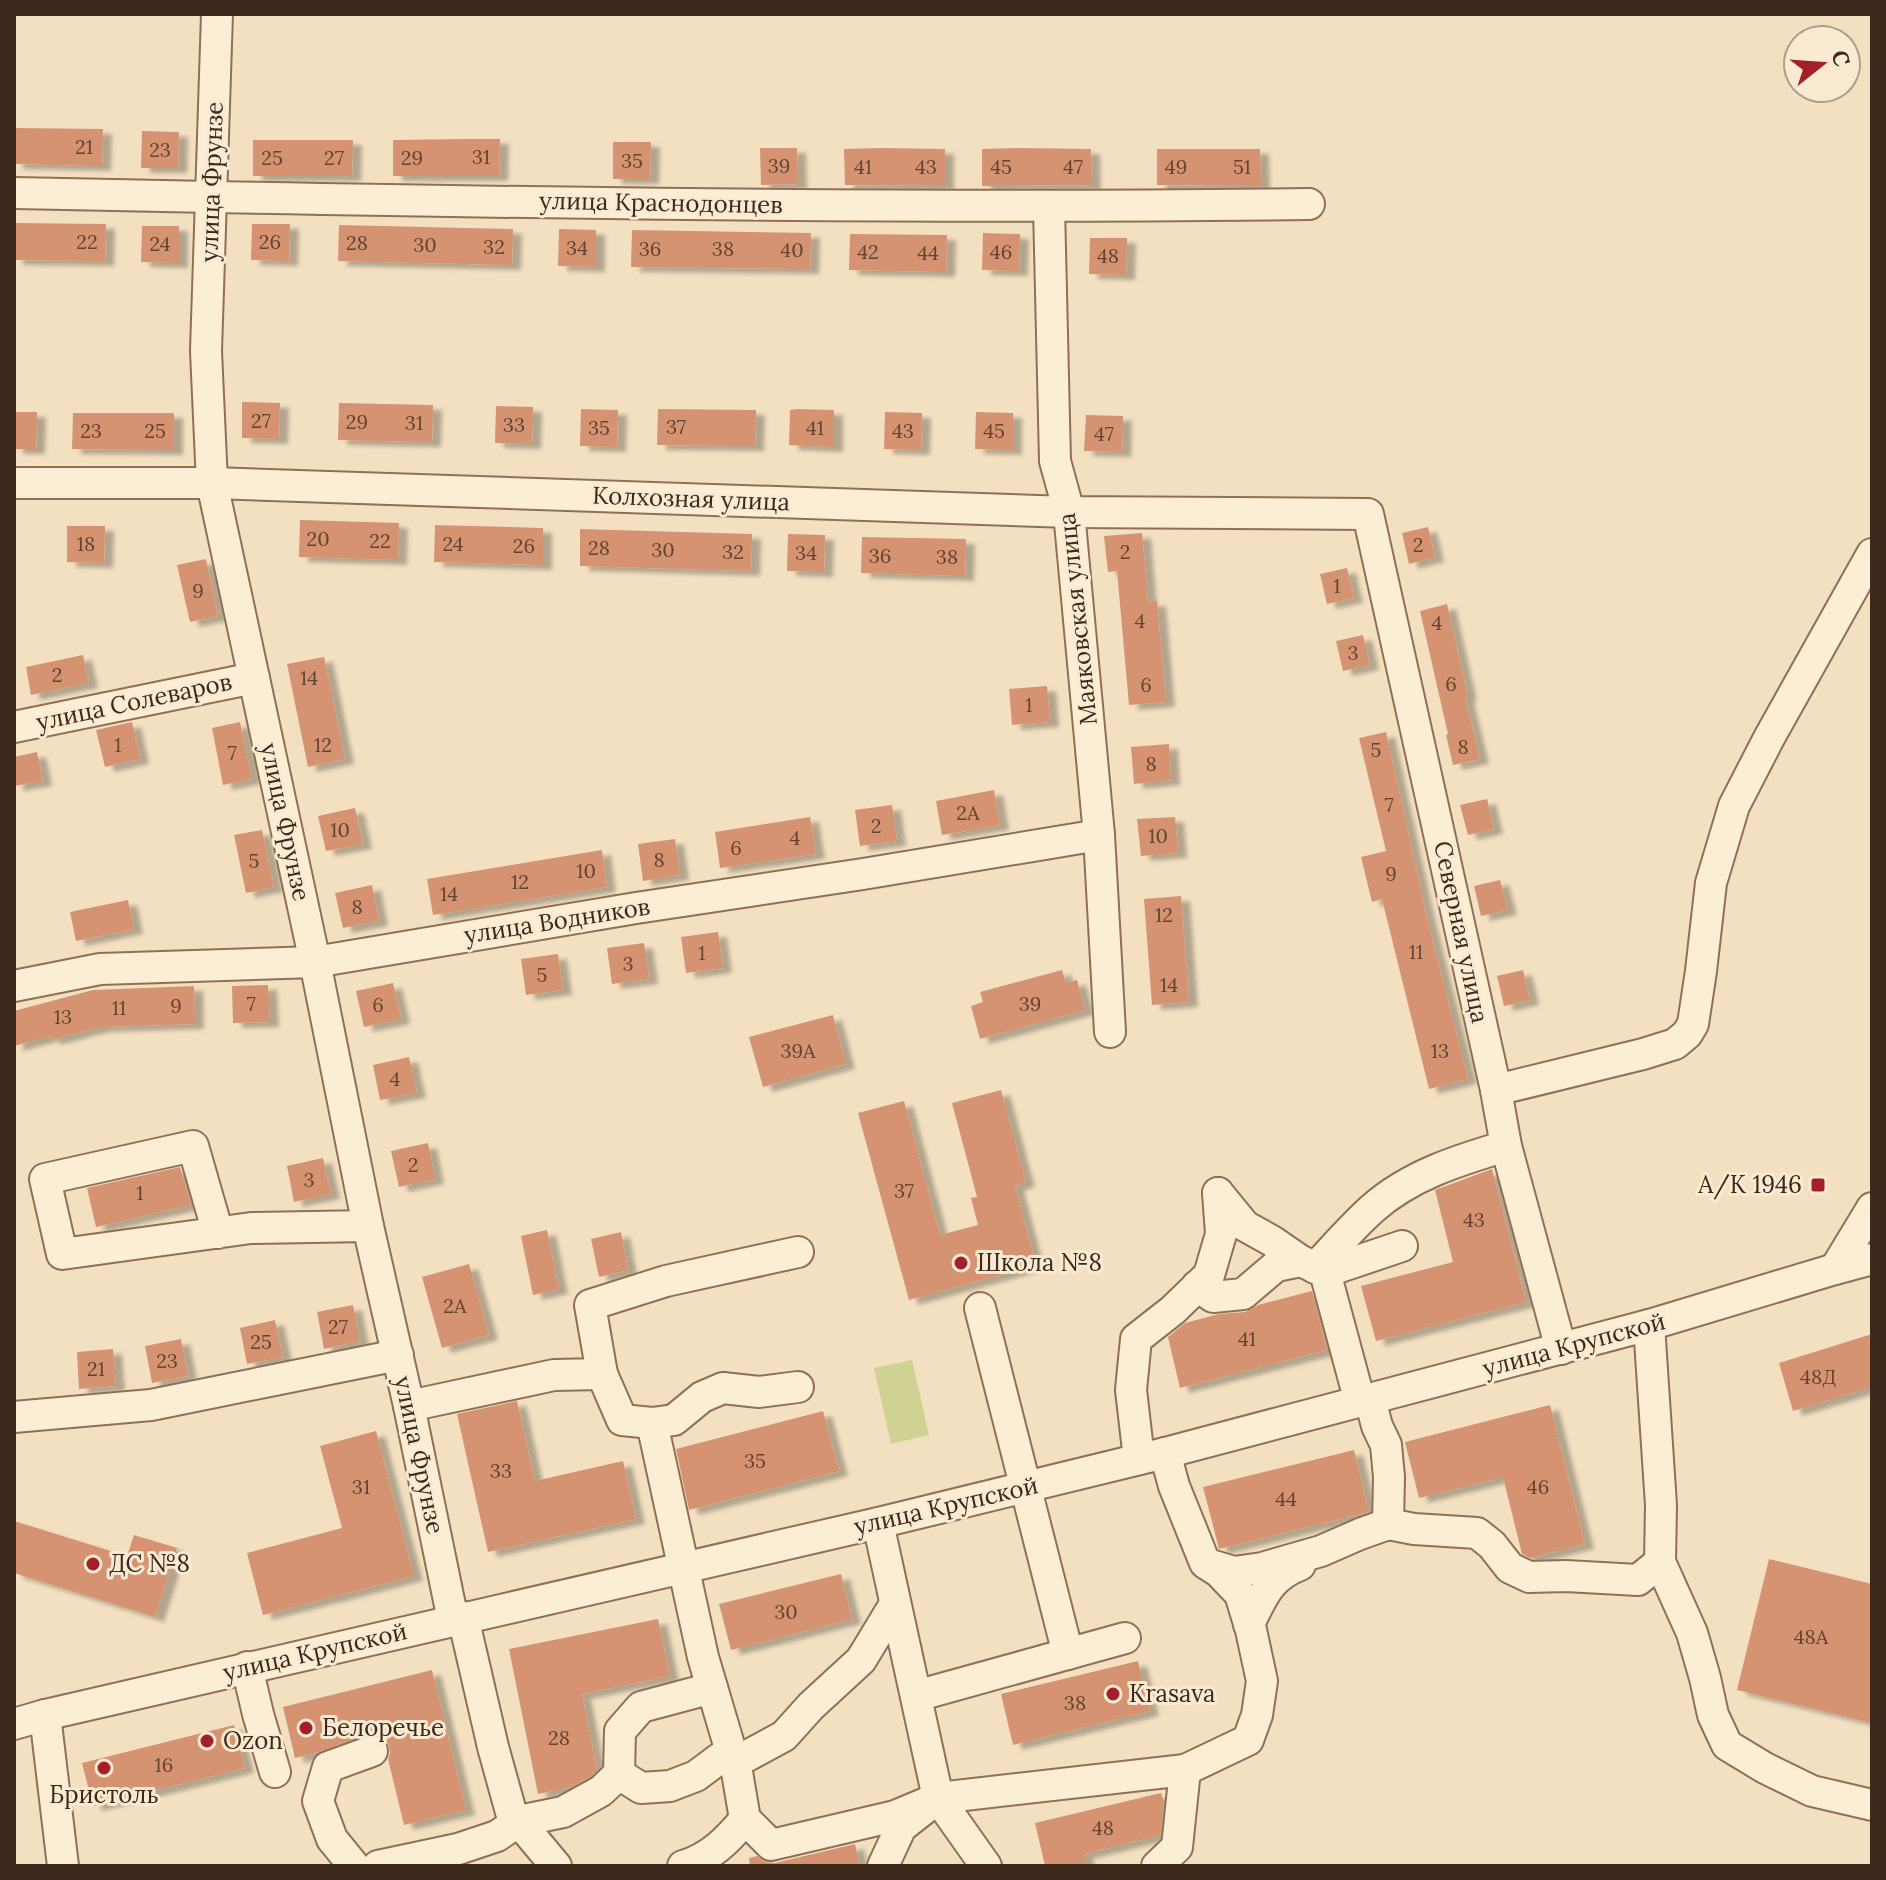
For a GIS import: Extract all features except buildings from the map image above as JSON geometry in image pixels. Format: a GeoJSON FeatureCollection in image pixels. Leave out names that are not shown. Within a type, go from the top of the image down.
{"type":"FeatureCollection","features":[{"type":"Feature","properties":{"kind":"street","name":"улица Фрунзе"},"geometry":{"type":"LineString","coordinates":[[217,14],[206,351],[212,483],[368,1226],[458,1618],[511,1812],[556,1866]]}},
{"type":"Feature","properties":{"kind":"street","name":"улица Краснодонцев"},"geometry":{"type":"LineString","coordinates":[[14,193],[1049,207],[1309,204]]}},
{"type":"Feature","properties":{"kind":"street","name":"Маяковская улица"},"geometry":{"type":"LineString","coordinates":[[1049,207],[1055,461],[1069,512],[1099,835],[1110,1032]]}},
{"type":"Feature","properties":{"kind":"street","name":"Колхозная улица"},"geometry":{"type":"LineString","coordinates":[[14,483],[212,483],[1069,512],[1368,514]]}},
{"type":"Feature","properties":{"kind":"street","name":"Северная улица"},"geometry":{"type":"LineString","coordinates":[[1368,514],[1506,1146],[1561,1349]]}},
{"type":"Feature","properties":{"kind":"street"},"geometry":{"type":"LineString","coordinates":[[1496,1090],[1643,1054],[1675,1044],[1687,1034],[1693,1024],[1711,883],[1734,806],[1872,554]]}},
{"type":"Feature","properties":{"kind":"street","name":"улица Солеваров"},"geometry":{"type":"LineString","coordinates":[[14,727],[254,678]]}},
{"type":"Feature","properties":{"kind":"street","name":"улица Водников"},"geometry":{"type":"LineString","coordinates":[[14,986],[100,969],[315,962],[1099,835]]}},
{"type":"Feature","properties":{"kind":"street"},"geometry":{"type":"LineString","coordinates":[[218,1233],[193,1146],[45,1179],[62,1254],[218,1233],[251,1228],[368,1226]]}},
{"type":"Feature","properties":{"kind":"street"},"geometry":{"type":"LineString","coordinates":[[1314,1267],[1374,1207],[1406,1184],[1454,1161],[1506,1146]]}},
{"type":"Feature","properties":{"kind":"street"},"geometry":{"type":"LineString","coordinates":[[652,1423],[703,1657],[737,1772],[745,1819],[771,1845],[895,1816],[938,1798],[1185,1770],[1248,1740],[1257,1715],[1262,1681],[1240,1594],[1219,1572],[1205,1563],[1174,1486],[1152,1456],[1131,1390],[1136,1339],[1173,1310],[1209,1275],[1221,1234],[1218,1193],[1245,1226],[1314,1267],[1365,1401],[1386,1445],[1388,1524]]}},
{"type":"Feature","properties":{"kind":"street"},"geometry":{"type":"LineString","coordinates":[[1835,1269],[1872,1208]]}},
{"type":"Feature","properties":{"kind":"street"},"geometry":{"type":"LineString","coordinates":[[1197,1286],[1213,1297],[1243,1294],[1276,1266],[1314,1267],[1402,1246]]}},
{"type":"Feature","properties":{"kind":"street"},"geometry":{"type":"LineString","coordinates":[[798,1252],[666,1281],[590,1305],[602,1374],[622,1420],[652,1423],[674,1420],[702,1397],[723,1388],[759,1392],[798,1387]]}},
{"type":"Feature","properties":{"kind":"street","name":"улица Крупской"},"geometry":{"type":"LineString","coordinates":[[14,1724],[247,1667],[878,1523],[1152,1456],[1649,1325],[1872,1259]]}},
{"type":"Feature","properties":{"kind":"street"},"geometry":{"type":"LineString","coordinates":[[980,1308],[1068,1654]]}},
{"type":"Feature","properties":{"kind":"street"},"geometry":{"type":"LineString","coordinates":[[1649,1325],[1661,1505],[1660,1562],[1692,1633],[1713,1715],[1727,1745],[1765,1768],[1812,1791],[1872,1805]]}},
{"type":"Feature","properties":{"kind":"street"},"geometry":{"type":"LineString","coordinates":[[14,1417],[151,1405],[398,1355]]}},
{"type":"Feature","properties":{"kind":"street"},"geometry":{"type":"LineString","coordinates":[[409,1406],[554,1375],[602,1374]]}},
{"type":"Feature","properties":{"kind":"street"},"geometry":{"type":"LineString","coordinates":[[878,1523],[938,1798],[986,1866]]}},
{"type":"Feature","properties":{"kind":"street"},"geometry":{"type":"LineString","coordinates":[[1205,1563],[1234,1572],[1297,1559],[1388,1524],[1477,1533],[1492,1545],[1510,1568],[1529,1577],[1638,1580],[1660,1562]]}},
{"type":"Feature","properties":{"kind":"street"},"geometry":{"type":"LineString","coordinates":[[1249,1624],[1266,1591],[1284,1571],[1338,1544]]}},
{"type":"Feature","properties":{"kind":"street"},"geometry":{"type":"LineString","coordinates":[[619,1774],[641,1788],[670,1786],[696,1776],[720,1758],[747,1756],[784,1736],[861,1660],[895,1604]]}},
{"type":"Feature","properties":{"kind":"street"},"geometry":{"type":"LineString","coordinates":[[916,1696],[1125,1638]]}},
{"type":"Feature","properties":{"kind":"street"},"geometry":{"type":"LineString","coordinates":[[247,1667],[275,1772]]}},
{"type":"Feature","properties":{"kind":"street"},"geometry":{"type":"LineString","coordinates":[[378,1866],[458,1849],[497,1836],[519,1821],[563,1812],[601,1791],[619,1774],[620,1731],[641,1707],[712,1688]]}},
{"type":"Feature","properties":{"kind":"street"},"geometry":{"type":"LineString","coordinates":[[45,1715],[63,1866]]}},
{"type":"Feature","properties":{"kind":"street"},"geometry":{"type":"LineString","coordinates":[[354,1866],[332,1839],[318,1801],[328,1767],[372,1751]]}},
{"type":"Feature","properties":{"kind":"street"},"geometry":{"type":"LineString","coordinates":[[1157,1866],[1177,1847],[1185,1770]]}},
{"type":"Feature","properties":{"kind":"street"},"geometry":{"type":"LineString","coordinates":[[883,1866],[901,1827],[938,1798]]}},
{"type":"Feature","properties":{"kind":"street"},"geometry":{"type":"LineString","coordinates":[[683,1866],[698,1862],[727,1841],[745,1819]]}},
{"type":"Feature","properties":{"kind":"green space"},"geometry":{"type":"Polygon","coordinates":[[[912,1360],[929,1435],[891,1444],[874,1368],[912,1360]]]}},
{"type":"Feature","properties":{"kind":"place","name":"А/К 1946"},"geometry":{"type":"Point","coordinates":[1818,1185]}},
{"type":"Feature","properties":{"kind":"place","name":"Школа №8"},"geometry":{"type":"Point","coordinates":[961,1263]}},
{"type":"Feature","properties":{"kind":"place","name":"ДС №8"},"geometry":{"type":"Point","coordinates":[93,1564]}},
{"type":"Feature","properties":{"kind":"place","name":"Krasava"},"geometry":{"type":"Point","coordinates":[1113,1694]}},
{"type":"Feature","properties":{"kind":"place","name":"Белоречье"},"geometry":{"type":"Point","coordinates":[306,1728]}},
{"type":"Feature","properties":{"kind":"place","name":"Ozon"},"geometry":{"type":"Point","coordinates":[207,1741]}},
{"type":"Feature","properties":{"kind":"place","name":"Бристоль"},"geometry":{"type":"Point","coordinates":[104,1768]}}]}
